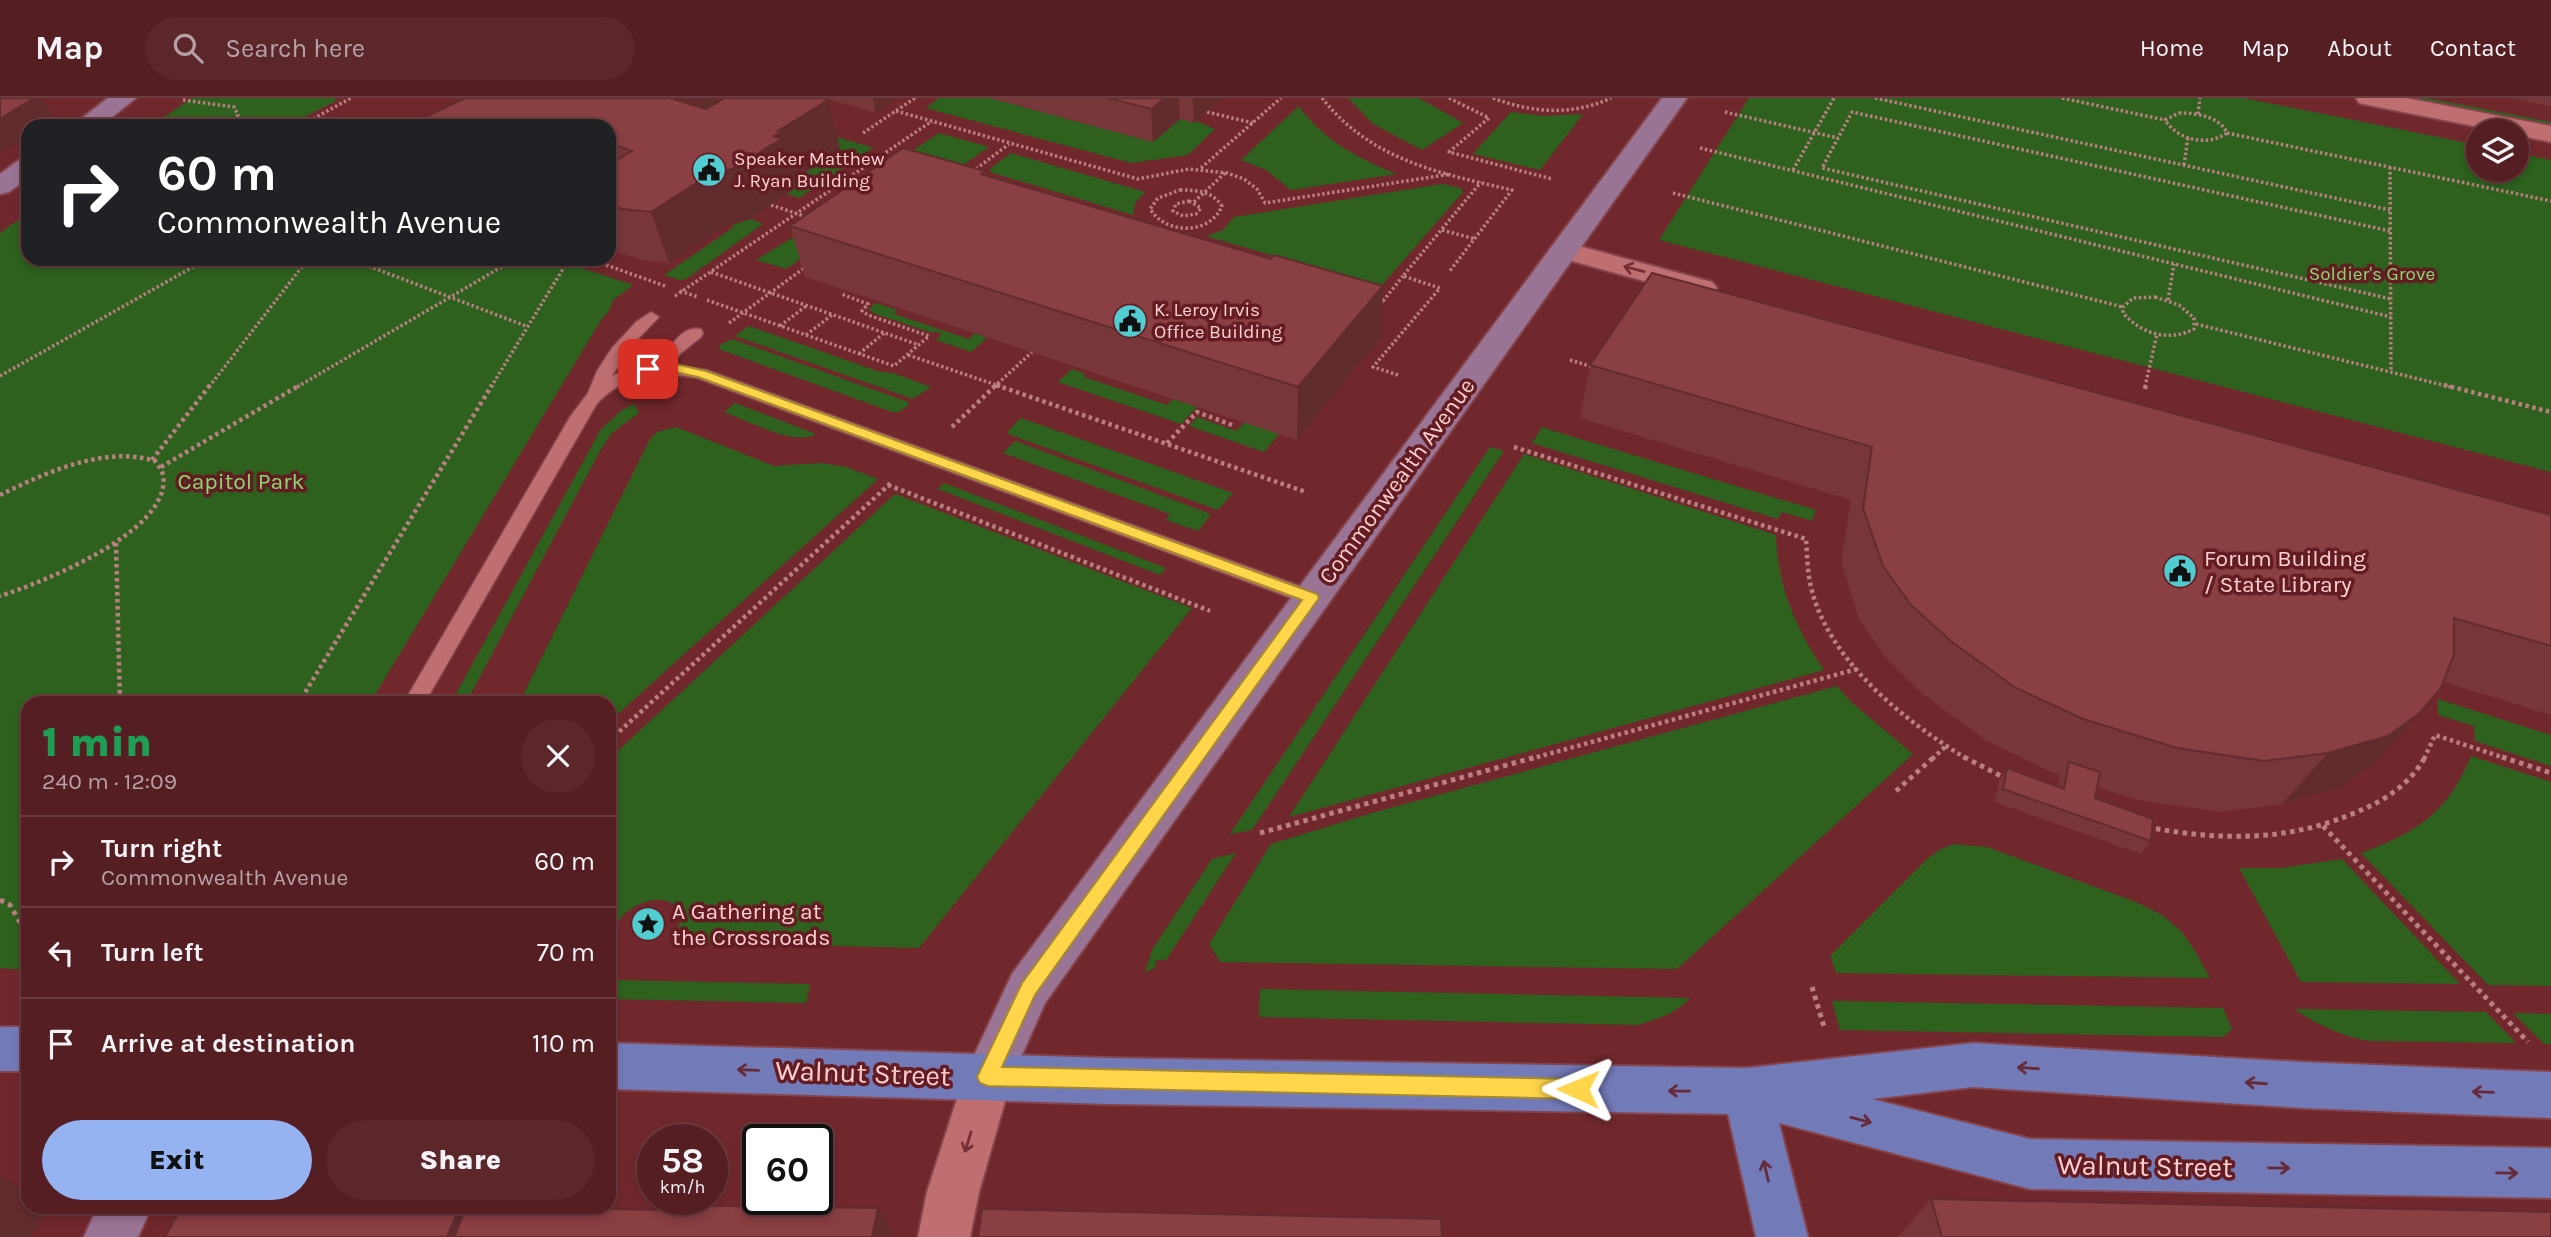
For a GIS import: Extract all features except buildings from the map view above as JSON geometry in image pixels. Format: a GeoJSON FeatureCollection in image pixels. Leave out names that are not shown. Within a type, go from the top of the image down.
{"type":"FeatureCollection","features":[{"type":"Feature","properties":{"kind":"main road"},"geometry":{"type":"LineString","coordinates":[[0,1049],[21,1049]]}},
{"type":"Feature","properties":{"kind":"main road","name":"Walnut Street"},"geometry":{"type":"LineString","coordinates":[[616,1066],[988,1077],[1748,1091],[1973,1065],[2302,1086],[2551,1095]]}},
{"type":"Feature","properties":{"kind":"main road","name":"Walnut Street"},"geometry":{"type":"LineString","coordinates":[[1748,1091],[2030,1164],[2551,1174]]}},
{"type":"Feature","properties":{"kind":"main road"},"geometry":{"type":"LineString","coordinates":[[1748,1091],[1782,1237]]}},
{"type":"Feature","properties":{"kind":"street"},"geometry":{"type":"LineString","coordinates":[[95,119],[124,98]]}},
{"type":"Feature","properties":{"kind":"street","name":"Commonwealth Avenue"},"geometry":{"type":"LineString","coordinates":[[988,1077],[1028,989],[1675,98]]}},
{"type":"Feature","properties":{"kind":"street"},"geometry":{"type":"LineString","coordinates":[[2368,98],[2551,134]]}},
{"type":"Feature","properties":{"kind":"street"},"geometry":{"type":"LineString","coordinates":[[0,186],[21,171]]}},
{"type":"Feature","properties":{"kind":"street"},"geometry":{"type":"LineString","coordinates":[[1564,250],[1734,296]]}},
{"type":"Feature","properties":{"kind":"street"},"geometry":{"type":"LineString","coordinates":[[944,1237],[953,1192],[988,1077]]}},
{"type":"Feature","properties":{"kind":"street"},"geometry":{"type":"LineString","coordinates":[[110,1237],[122,1214]]}},
{"type":"Feature","properties":{"kind":"lane"},"geometry":{"type":"LineString","coordinates":[[418,696],[570,433],[596,394],[608,363],[628,338],[651,317]]}},
{"type":"Feature","properties":{"kind":"lane"},"geometry":{"type":"LineString","coordinates":[[660,368],[675,349],[695,333]]}},
{"type":"Feature","properties":{"kind":"lane"},"geometry":{"type":"LineString","coordinates":[[596,394],[626,376],[660,368],[701,374],[1312,598]]}},
{"type":"Feature","properties":{"kind":"path"},"geometry":{"type":"LineString","coordinates":[[313,119],[351,98]]}},
{"type":"Feature","properties":{"kind":"path"},"geometry":{"type":"LineString","coordinates":[[863,133],[915,98]]}},
{"type":"Feature","properties":{"kind":"path"},"geometry":{"type":"LineString","coordinates":[[1201,169],[1281,98]]}},
{"type":"Feature","properties":{"kind":"path"},"geometry":{"type":"LineString","coordinates":[[1322,98],[1334,114],[1374,145],[1412,162],[1512,190],[1449,272]]}},
{"type":"Feature","properties":{"kind":"path"},"geometry":{"type":"LineString","coordinates":[[1449,98],[1489,118],[1449,152],[1552,179]]}},
{"type":"Feature","properties":{"kind":"path"},"geometry":{"type":"LineString","coordinates":[[1493,98],[1513,105],[1555,110],[1579,108],[1611,98]]}},
{"type":"Feature","properties":{"kind":"path"},"geometry":{"type":"LineString","coordinates":[[1793,170],[1833,98]]}},
{"type":"Feature","properties":{"kind":"path"},"geometry":{"type":"LineString","coordinates":[[1875,98],[2390,210]]}},
{"type":"Feature","properties":{"kind":"path"},"geometry":{"type":"LineString","coordinates":[[2062,98],[2165,120],[2171,129],[2188,137],[2209,140],[2218,139],[2227,133],[2551,201]]}},
{"type":"Feature","properties":{"kind":"path"},"geometry":{"type":"LineString","coordinates":[[2198,114],[2200,98]]}},
{"type":"Feature","properties":{"kind":"path"},"geometry":{"type":"LineString","coordinates":[[183,100],[234,107],[238,115],[235,119]]}},
{"type":"Feature","properties":{"kind":"path"},"geometry":{"type":"LineString","coordinates":[[896,111],[1138,179],[1168,170],[1201,169],[1225,173],[1249,184],[1265,203],[1451,174]]}},
{"type":"Feature","properties":{"kind":"path"},"geometry":{"type":"LineString","coordinates":[[1207,112],[1253,123]]}},
{"type":"Feature","properties":{"kind":"path"},"geometry":{"type":"LineString","coordinates":[[1725,112],[1838,138]]}},
{"type":"Feature","properties":{"kind":"path"},"geometry":{"type":"LineString","coordinates":[[2390,231],[1852,112],[1822,168],[2391,299]]}},
{"type":"Feature","properties":{"kind":"path"},"geometry":{"type":"LineString","coordinates":[[2165,120],[2179,113],[2198,114],[2216,120],[2227,133]]}},
{"type":"Feature","properties":{"kind":"path"},"geometry":{"type":"LineString","coordinates":[[682,292],[932,121]]}},
{"type":"Feature","properties":{"kind":"path"},"geometry":{"type":"LineString","coordinates":[[2184,165],[2188,137]]}},
{"type":"Feature","properties":{"kind":"path"},"geometry":{"type":"LineString","coordinates":[[962,180],[1009,143]]}},
{"type":"Feature","properties":{"kind":"path"},"geometry":{"type":"LineString","coordinates":[[1700,148],[2391,317]]}},
{"type":"Feature","properties":{"kind":"path"},"geometry":{"type":"LineString","coordinates":[[2390,167],[2391,372]]}},
{"type":"Feature","properties":{"kind":"path"},"geometry":{"type":"LineString","coordinates":[[1194,202],[1201,208],[1196,214],[1183,216],[1173,211],[1176,204],[1194,202],[1225,173]]}},
{"type":"Feature","properties":{"kind":"path"},"geometry":{"type":"LineString","coordinates":[[1374,311],[1481,182]]}},
{"type":"Feature","properties":{"kind":"path"},"geometry":{"type":"LineString","coordinates":[[1180,190],[1205,192],[1213,195],[1222,206],[1217,217],[1200,226],[1168,225],[1152,215],[1150,209],[1159,197],[1180,190]]}},
{"type":"Feature","properties":{"kind":"path"},"geometry":{"type":"LineString","coordinates":[[1673,193],[2123,307]]}},
{"type":"Feature","properties":{"kind":"path"},"geometry":{"type":"LineString","coordinates":[[771,205],[808,217]]}},
{"type":"Feature","properties":{"kind":"path"},"geometry":{"type":"LineString","coordinates":[[1160,233],[1168,225]]}},
{"type":"Feature","properties":{"kind":"path"},"geometry":{"type":"LineString","coordinates":[[1441,230],[1475,239]]}},
{"type":"Feature","properties":{"kind":"path"},"geometry":{"type":"LineString","coordinates":[[743,313],[813,262]]}},
{"type":"Feature","properties":{"kind":"path"},"geometry":{"type":"LineString","coordinates":[[2168,300],[2174,264]]}},
{"type":"Feature","properties":{"kind":"path"},"geometry":{"type":"LineString","coordinates":[[0,376],[194,266]]}},
{"type":"Feature","properties":{"kind":"path"},"geometry":{"type":"LineString","coordinates":[[152,460],[302,266]]}},
{"type":"Feature","properties":{"kind":"path"},"geometry":{"type":"LineString","coordinates":[[368,266],[526,326]]}},
{"type":"Feature","properties":{"kind":"path"},"geometry":{"type":"LineString","coordinates":[[161,467],[504,266]]}},
{"type":"Feature","properties":{"kind":"path"},"geometry":{"type":"LineString","coordinates":[[303,696],[565,266]]}},
{"type":"Feature","properties":{"kind":"path"},"geometry":{"type":"LineString","coordinates":[[604,266],[645,279]]}},
{"type":"Feature","properties":{"kind":"path"},"geometry":{"type":"LineString","coordinates":[[710,272],[919,345]]}},
{"type":"Feature","properties":{"kind":"path"},"geometry":{"type":"LineString","coordinates":[[1398,374],[1373,367],[1440,288],[1403,276]]}},
{"type":"Feature","properties":{"kind":"path"},"geometry":{"type":"LineString","coordinates":[[758,319],[894,366],[929,336],[868,315],[862,311],[868,304],[841,294]]}},
{"type":"Feature","properties":{"kind":"path"},"geometry":{"type":"LineString","coordinates":[[1369,297],[1382,301]]}},
{"type":"Feature","properties":{"kind":"path"},"geometry":{"type":"LineString","coordinates":[[2123,307],[2133,298],[2168,300],[2188,311],[2196,324],[2551,412]]}},
{"type":"Feature","properties":{"kind":"path"},"geometry":{"type":"LineString","coordinates":[[780,326],[807,305]]}},
{"type":"Feature","properties":{"kind":"path"},"geometry":{"type":"LineString","coordinates":[[2123,307],[2127,319],[2157,334],[2168,336],[2189,333],[2196,324]]}},
{"type":"Feature","properties":{"kind":"path"},"geometry":{"type":"LineString","coordinates":[[806,335],[833,314]]}},
{"type":"Feature","properties":{"kind":"path"},"geometry":{"type":"LineString","coordinates":[[859,354],[884,332]]}},
{"type":"Feature","properties":{"kind":"path"},"geometry":{"type":"LineString","coordinates":[[2145,389],[2157,334]]}},
{"type":"Feature","properties":{"kind":"path"},"geometry":{"type":"LineString","coordinates":[[949,429],[1032,352]]}},
{"type":"Feature","properties":{"kind":"path"},"geometry":{"type":"LineString","coordinates":[[907,355],[1306,492]]}},
{"type":"Feature","properties":{"kind":"path"},"geometry":{"type":"LineString","coordinates":[[1570,360],[1597,369]]}},
{"type":"Feature","properties":{"kind":"path"},"geometry":{"type":"LineString","coordinates":[[1167,443],[1197,412],[1232,425]]}},
{"type":"Feature","properties":{"kind":"path"},"geometry":{"type":"LineString","coordinates":[[1514,447],[1807,538],[1805,560],[1812,593],[1833,635],[1857,669],[1880,695],[1945,747],[2010,780]]}},
{"type":"Feature","properties":{"kind":"path"},"geometry":{"type":"LineString","coordinates":[[0,495],[51,471],[95,458],[138,456],[152,460],[161,467],[164,475],[155,503],[116,542],[55,576],[0,596]]}},
{"type":"Feature","properties":{"kind":"path"},"geometry":{"type":"LineString","coordinates":[[616,735],[901,473]]}},
{"type":"Feature","properties":{"kind":"path"},"geometry":{"type":"LineString","coordinates":[[888,485],[1210,611]]}},
{"type":"Feature","properties":{"kind":"path"},"geometry":{"type":"LineString","coordinates":[[116,542],[120,696]]}},
{"type":"Feature","properties":{"kind":"path"},"geometry":{"type":"LineString","coordinates":[[1260,833],[1857,669]]}},
{"type":"Feature","properties":{"kind":"path"},"geometry":{"type":"LineString","coordinates":[[2137,824],[2175,833],[2231,839],[2287,835],[2323,826],[2350,816],[2386,797],[2414,774],[2435,736],[2551,773]]}},
{"type":"Feature","properties":{"kind":"path"},"geometry":{"type":"LineString","coordinates":[[1896,791],[1945,747]]}},
{"type":"Feature","properties":{"kind":"path"},"geometry":{"type":"LineString","coordinates":[[2323,826],[2532,1045]]}},
{"type":"Feature","properties":{"kind":"path"},"geometry":{"type":"LineString","coordinates":[[0,900],[10,905],[21,924]]}},
{"type":"Feature","properties":{"kind":"path"},"geometry":{"type":"LineString","coordinates":[[1812,986],[1826,1033]]}},
{"type":"Feature","properties":{"kind":"green space"},"geometry":{"type":"Polygon","coordinates":[[[192,98],[338,100],[300,119],[161,119],[192,98]]]}},
{"type":"Feature","properties":{"kind":"green space"},"geometry":{"type":"Polygon","coordinates":[[[939,98],[990,98],[1153,142],[1180,119],[1196,121],[1215,129],[1188,155],[1131,163],[926,108],[939,98]]]}},
{"type":"Feature","properties":{"kind":"green space"},"geometry":{"type":"Polygon","coordinates":[[[1348,98],[1419,98],[1463,123],[1422,150],[1373,124],[1348,98]]]}},
{"type":"Feature","properties":{"kind":"green space","name":"Soldier's Grove"},"geometry":{"type":"Polygon","coordinates":[[[1749,98],[2243,98],[2466,143],[2466,182],[2529,182],[2529,155],[2551,160],[2551,472],[1659,240],[1749,98]]]}},
{"type":"Feature","properties":{"kind":"green space"},"geometry":{"type":"Polygon","coordinates":[[[2406,98],[2427,98],[2551,122],[2551,126],[2529,122],[2529,119],[2515,119],[2406,98]]]}},
{"type":"Feature","properties":{"kind":"green space"},"geometry":{"type":"Polygon","coordinates":[[[1299,106],[1319,129],[1343,148],[1397,174],[1291,190],[1266,170],[1241,160],[1299,106]]]}},
{"type":"Feature","properties":{"kind":"green space"},"geometry":{"type":"Polygon","coordinates":[[[750,112],[873,148],[799,198],[787,194],[794,189],[792,181],[840,149],[750,112]]]}},
{"type":"Feature","properties":{"kind":"green space"},"geometry":{"type":"Polygon","coordinates":[[[1511,112],[1543,116],[1583,114],[1540,170],[1473,154],[1511,112]]]}},
{"type":"Feature","properties":{"kind":"green space"},"geometry":{"type":"Polygon","coordinates":[[[939,133],[989,147],[963,165],[819,214],[939,133]]]}},
{"type":"Feature","properties":{"kind":"green space"},"geometry":{"type":"Polygon","coordinates":[[[1011,153],[1145,192],[1135,203],[1133,215],[990,172],[990,169],[1011,153]]]}},
{"type":"Feature","properties":{"kind":"green space"},"geometry":{"type":"Polygon","coordinates":[[[1442,184],[1461,188],[1463,192],[1382,285],[1373,285],[1206,236],[1223,230],[1234,217],[1442,184]]]}},
{"type":"Feature","properties":{"kind":"green space","name":"Capitol Park"},"geometry":{"type":"Polygon","coordinates":[[[21,218],[21,266],[576,266],[633,285],[613,300],[609,311],[601,320],[374,696],[21,696],[21,970],[0,968],[0,233],[21,218]]]}},
{"type":"Feature","properties":{"kind":"green space"},"geometry":{"type":"Polygon","coordinates":[[[751,219],[763,224],[686,279],[664,275],[734,227],[732,225],[751,219]]]}},
{"type":"Feature","properties":{"kind":"green space"},"geometry":{"type":"Polygon","coordinates":[[[813,225],[835,234],[786,269],[756,260],[813,225]]]}},
{"type":"Feature","properties":{"kind":"green space"},"geometry":{"type":"Polygon","coordinates":[[[876,303],[897,310],[894,314],[969,339],[975,333],[987,338],[971,352],[936,340],[942,334],[873,313],[869,309],[876,303]]]}},
{"type":"Feature","properties":{"kind":"green space"},"geometry":{"type":"Polygon","coordinates":[[[749,326],[931,387],[913,399],[735,336],[749,326]]]}},
{"type":"Feature","properties":{"kind":"green space"},"geometry":{"type":"Polygon","coordinates":[[[732,339],[908,402],[909,405],[899,412],[892,412],[719,349],[720,345],[732,339]]]}},
{"type":"Feature","properties":{"kind":"green space"},"geometry":{"type":"Polygon","coordinates":[[[1072,369],[1085,374],[1084,377],[1167,405],[1173,399],[1197,407],[1181,424],[1058,382],[1072,369]]]}},
{"type":"Feature","properties":{"kind":"green space"},"geometry":{"type":"Polygon","coordinates":[[[735,403],[816,434],[807,437],[783,435],[724,412],[735,403]]]}},
{"type":"Feature","properties":{"kind":"green space"},"geometry":{"type":"Polygon","coordinates":[[[634,404],[639,413],[612,433],[600,451],[470,696],[455,696],[601,429],[622,410],[634,404]]]}},
{"type":"Feature","properties":{"kind":"green space"},"geometry":{"type":"Polygon","coordinates":[[[1197,417],[1236,431],[1245,422],[1279,434],[1264,452],[1189,426],[1197,417]]]}},
{"type":"Feature","properties":{"kind":"green space"},"geometry":{"type":"Polygon","coordinates":[[[1021,418],[1233,493],[1218,510],[1008,434],[1021,418]]]}},
{"type":"Feature","properties":{"kind":"green space"},"geometry":{"type":"Polygon","coordinates":[[[676,427],[774,466],[821,463],[846,467],[878,479],[616,716],[616,696],[522,696],[650,439],[657,432],[676,427]]]}},
{"type":"Feature","properties":{"kind":"green space"},"geometry":{"type":"Polygon","coordinates":[[[1542,427],[1816,510],[1812,521],[1782,512],[1778,519],[1532,443],[1542,427]]]}},
{"type":"Feature","properties":{"kind":"green space"},"geometry":{"type":"Polygon","coordinates":[[[1015,441],[1211,514],[1198,531],[1166,520],[1170,514],[1003,453],[1015,441]]]}},
{"type":"Feature","properties":{"kind":"green space"},"geometry":{"type":"Polygon","coordinates":[[[1490,447],[1504,451],[1252,830],[1230,834],[1490,447]]]}},
{"type":"Feature","properties":{"kind":"green space"},"geometry":{"type":"Polygon","coordinates":[[[1524,454],[1776,535],[1784,590],[1805,638],[1824,670],[1289,817],[1524,454]]]}},
{"type":"Feature","properties":{"kind":"green space"},"geometry":{"type":"Polygon","coordinates":[[[944,483],[1166,568],[1160,575],[938,489],[944,483]]]}},
{"type":"Feature","properties":{"kind":"green space"},"geometry":{"type":"Polygon","coordinates":[[[895,494],[1192,608],[919,948],[676,942],[680,915],[676,906],[661,900],[642,903],[633,908],[625,913],[616,927],[616,753],[895,494]]]}},
{"type":"Feature","properties":{"kind":"green space"},"geometry":{"type":"Polygon","coordinates":[[[1837,686],[1851,702],[1913,754],[1677,969],[1220,962],[1209,944],[1271,844],[1372,813],[1837,686]]]}},
{"type":"Feature","properties":{"kind":"green space"},"geometry":{"type":"Polygon","coordinates":[[[2438,699],[2551,735],[2551,766],[2475,741],[2474,726],[2438,715],[2438,699]]]}},
{"type":"Feature","properties":{"kind":"green space"},"geometry":{"type":"Polygon","coordinates":[[[2471,756],[2551,782],[2551,986],[2488,985],[2361,853],[2398,837],[2428,818],[2452,793],[2471,756]]]}},
{"type":"Feature","properties":{"kind":"green space"},"geometry":{"type":"Polygon","coordinates":[[[1954,844],[1987,847],[2136,902],[2162,915],[2181,931],[2210,978],[1836,973],[1830,956],[1927,859],[1954,844]]]}},
{"type":"Feature","properties":{"kind":"green space"},"geometry":{"type":"Polygon","coordinates":[[[1236,853],[1166,960],[1156,960],[1155,968],[1145,972],[1152,950],[1212,859],[1236,853]]]}},
{"type":"Feature","properties":{"kind":"green space"},"geometry":{"type":"Polygon","coordinates":[[[2342,859],[2460,984],[2301,982],[2239,868],[2281,868],[2342,859]]]}},
{"type":"Feature","properties":{"kind":"green space"},"geometry":{"type":"Polygon","coordinates":[[[616,980],[810,984],[806,1003],[616,999],[616,980]]]}},
{"type":"Feature","properties":{"kind":"green space"},"geometry":{"type":"Polygon","coordinates":[[[1260,989],[1690,998],[1672,1012],[1637,1025],[1259,1017],[1260,989]]]}},
{"type":"Feature","properties":{"kind":"green space"},"geometry":{"type":"Polygon","coordinates":[[[1832,1001],[2223,1008],[2232,1029],[2223,1037],[1840,1030],[1832,1001]]]}},
{"type":"Feature","properties":{"kind":"green space"},"geometry":{"type":"Polygon","coordinates":[[[2294,1009],[2486,1012],[2516,1043],[2369,1041],[2330,1029],[2294,1009]]]}},
{"type":"Feature","properties":{"kind":"green space"},"geometry":{"type":"Polygon","coordinates":[[[2513,1013],[2551,1014],[2551,1044],[2544,1044],[2513,1013]]]}},
{"type":"Feature","properties":{"kind":"place","name":"Speaker Matthew J. Ryan Building"},"geometry":{"type":"Point","coordinates":[709,170]}},
{"type":"Feature","properties":{"kind":"place","name":"K. Leroy Irvis Office Building"},"geometry":{"type":"Point","coordinates":[1130,321]}},
{"type":"Feature","properties":{"kind":"place","name":"Forum Building / State Library"},"geometry":{"type":"Point","coordinates":[2180,571]}},
{"type":"Feature","properties":{"kind":"place","name":"A Gathering at the Crossroads"},"geometry":{"type":"Point","coordinates":[648,924]}},
{"type":"Feature","properties":{"kind":"route"},"geometry":{"type":"LineString","coordinates":[[648,369],[675,368],[701,374],[1312,598],[1028,989],[988,1077],[1578,1089]]}}]}
